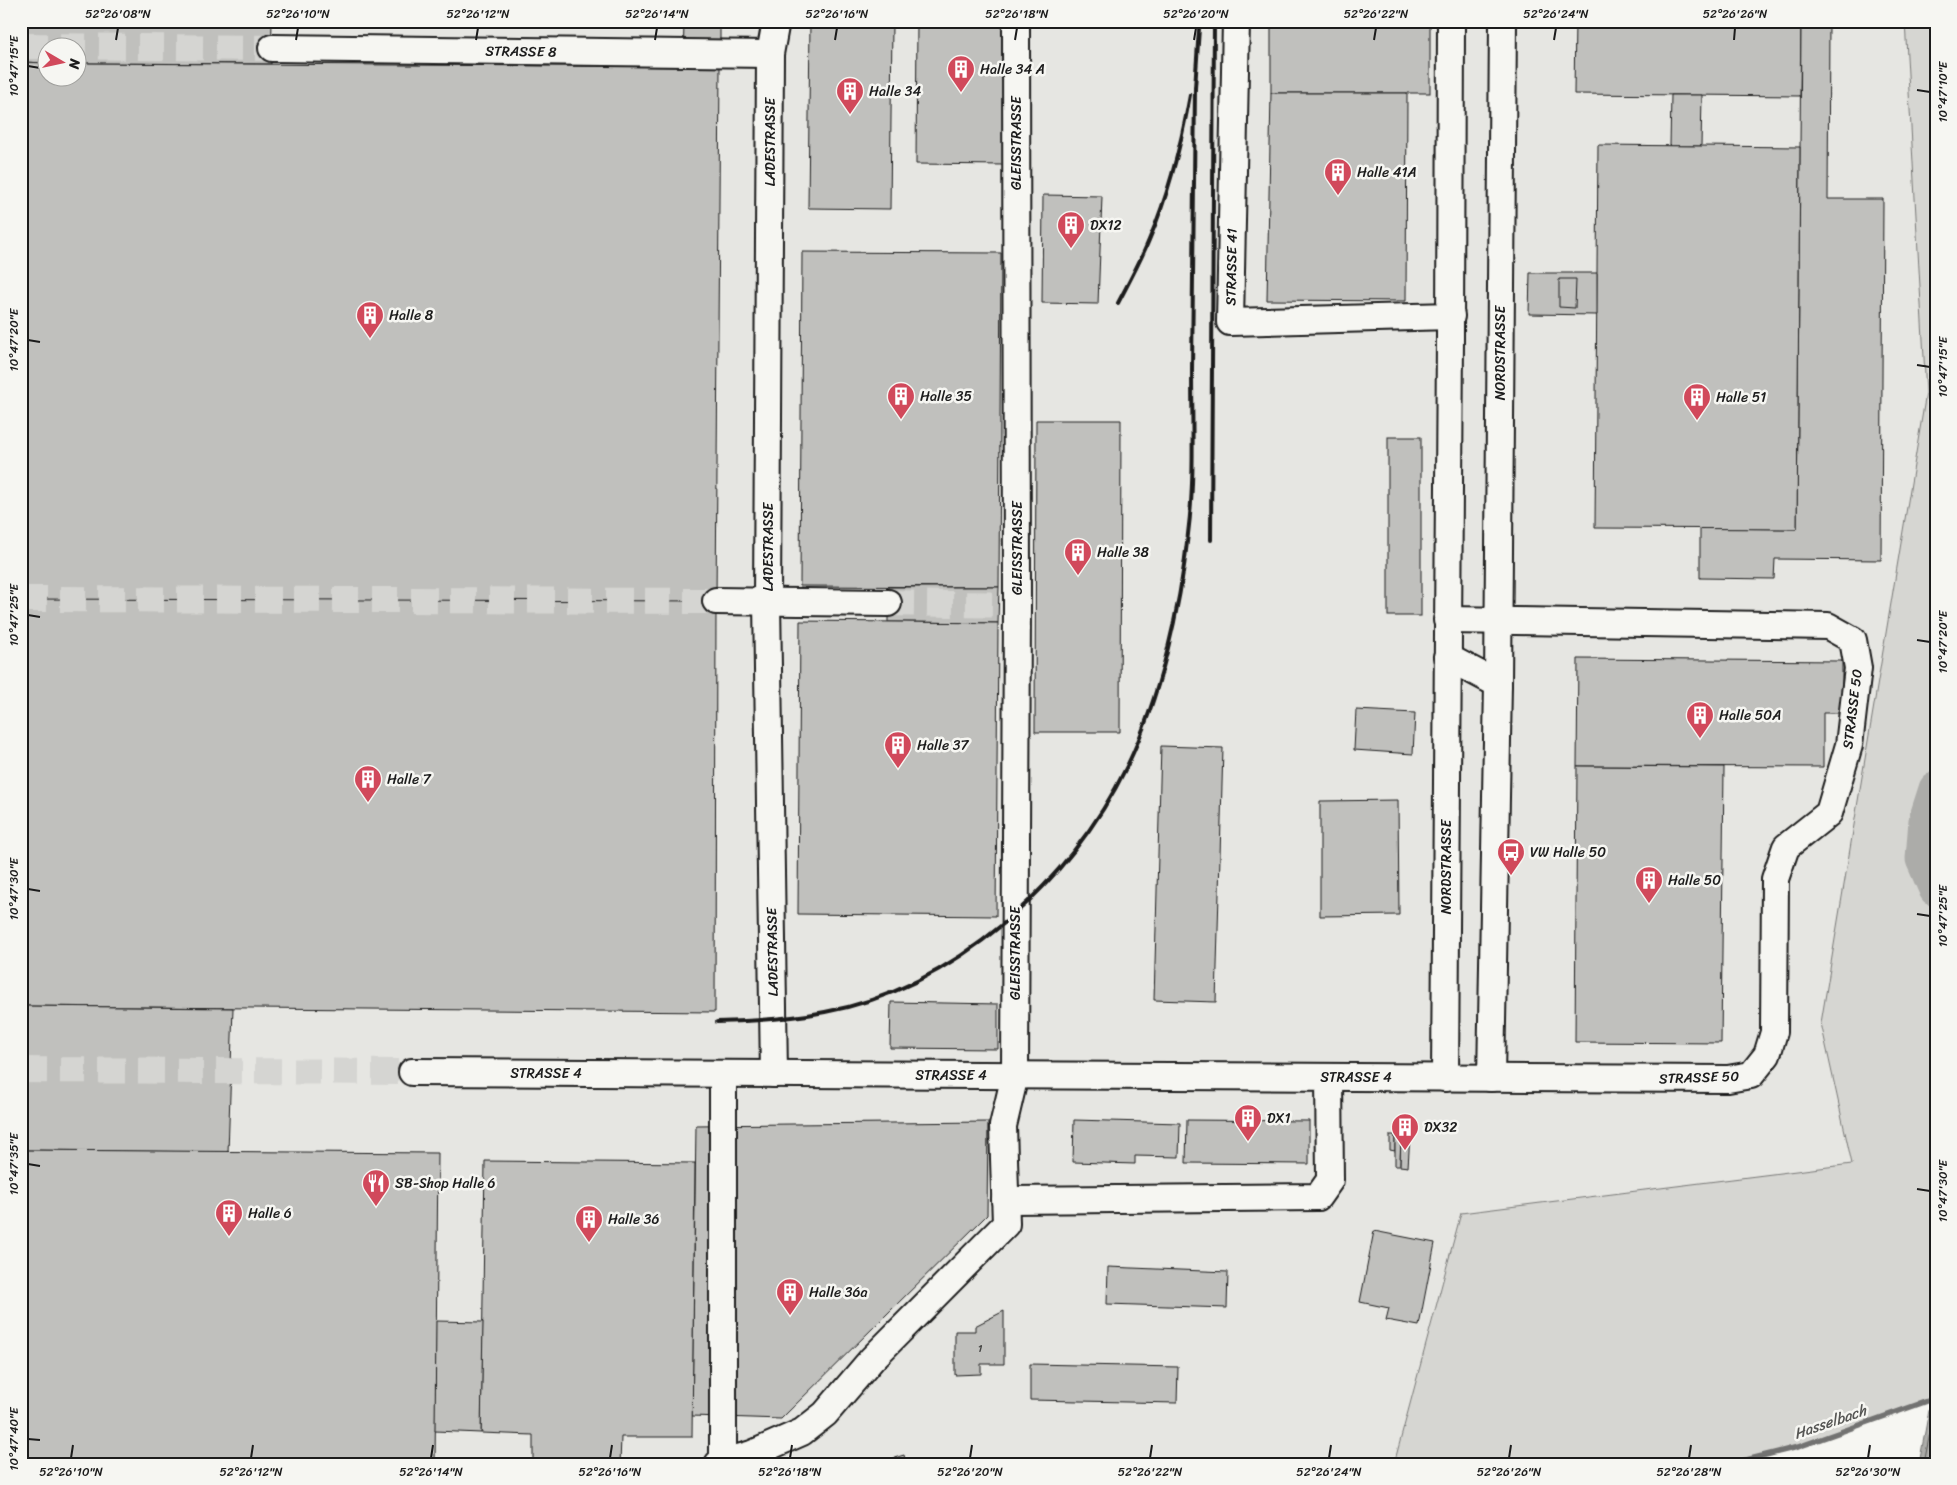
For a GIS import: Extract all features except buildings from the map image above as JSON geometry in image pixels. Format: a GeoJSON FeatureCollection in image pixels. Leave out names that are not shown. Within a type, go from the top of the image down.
{"type":"FeatureCollection","features":[{"type":"Feature","properties":{"kind":"street","name":"LADESTRASSE"},"geometry":{"type":"LineString","coordinates":[[774,1074],[767,601],[770,54],[776,21]]}},
{"type":"Feature","properties":{"kind":"street","name":"GLEISSTRASSE"},"geometry":{"type":"LineString","coordinates":[[721,1463],[752,1454],[802,1432],[825,1414],[872,1359],[1006,1224],[1003,1126],[1015,1075],[1017,605],[1016,21]]}},
{"type":"Feature","properties":{"kind":"street","name":"STRASSE 41"},"geometry":{"type":"LineString","coordinates":[[1236,21],[1230,322],[1451,316]]}},
{"type":"Feature","properties":{"kind":"street","name":"NORDSTRASSE"},"geometry":{"type":"LineString","coordinates":[[1445,1078],[1451,316],[1451,21]]}},
{"type":"Feature","properties":{"kind":"street","name":"NORDSTRASSE"},"geometry":{"type":"LineString","coordinates":[[1491,1078],[1498,684],[1503,21]]}},
{"type":"Feature","properties":{"kind":"street","name":"STRASSE 8"},"geometry":{"type":"LineString","coordinates":[[272,48],[770,54]]}},
{"type":"Feature","properties":{"kind":"street"},"geometry":{"type":"LineString","coordinates":[[716,601],[888,603]]}},
{"type":"Feature","properties":{"kind":"street","name":"STRASSE 50"},"geometry":{"type":"LineString","coordinates":[[1448,620],[1828,626],[1853,640],[1858,668],[1849,745],[1828,813],[1786,847],[1775,879],[1774,1032],[1767,1055],[1751,1075],[1728,1079],[1491,1078]]}},
{"type":"Feature","properties":{"kind":"street"},"geometry":{"type":"LineString","coordinates":[[1447,657],[1498,684]]}},
{"type":"Feature","properties":{"kind":"street","name":"STRASSE 4"},"geometry":{"type":"LineString","coordinates":[[412,1072],[1491,1078]]}},
{"type":"Feature","properties":{"kind":"street"},"geometry":{"type":"LineString","coordinates":[[721,1463],[723,1074]]}},
{"type":"Feature","properties":{"kind":"street"},"geometry":{"type":"LineString","coordinates":[[1005,1200],[1318,1197],[1330,1180],[1329,1077]]}},
{"type":"Feature","properties":{"kind":"shaded area"},"geometry":{"type":"Polygon","coordinates":[[[21,21],[1905,21],[1926,393],[1821,1023],[1852,1164],[1461,1213],[1394,1464],[21,1464],[21,21]]]}},
{"type":"Feature","properties":{"kind":"shaded area"},"geometry":{"type":"Polygon","coordinates":[[[1905,21],[1936,21],[1936,1398],[1798,1447],[1730,1464],[1394,1464],[1461,1213],[1852,1164],[1821,1023],[1926,393],[1905,21]]]}},
{"type":"Feature","properties":{"kind":"water"},"geometry":{"type":"Polygon","coordinates":[[[1936,1373],[1936,1464],[1919,1464],[1936,1373]]]}},
{"type":"Feature","properties":{"kind":"waterway"},"geometry":{"type":"LineString","coordinates":[[1936,789],[1926,820],[1923,859],[1936,889]]}},
{"type":"Feature","properties":{"kind":"waterway","name":"Hasselbach"},"geometry":{"type":"LineString","coordinates":[[1730,1464],[1798,1447],[1936,1398]]}},
{"type":"Feature","properties":{"kind":"tunnel"},"geometry":{"type":"LineString","coordinates":[[21,46],[272,48]]}},
{"type":"Feature","properties":{"kind":"tunnel"},"geometry":{"type":"LineString","coordinates":[[21,599],[716,601]]}},
{"type":"Feature","properties":{"kind":"tunnel"},"geometry":{"type":"LineString","coordinates":[[888,603],[1017,605]]}},
{"type":"Feature","properties":{"kind":"tunnel"},"geometry":{"type":"LineString","coordinates":[[21,1070],[412,1072]]}},
{"type":"Feature","properties":{"kind":"railway"},"geometry":{"type":"LineString","coordinates":[[1211,540],[1214,21]]}},
{"type":"Feature","properties":{"kind":"railway"},"geometry":{"type":"LineString","coordinates":[[717,1022],[798,1016],[825,1012],[873,999],[919,980],[963,954],[1004,924],[1041,888],[1074,850],[1103,809],[1127,766],[1149,712],[1167,653],[1180,592],[1190,514],[1193,452],[1195,88],[1199,28]]}},
{"type":"Feature","properties":{"kind":"railway"},"geometry":{"type":"LineString","coordinates":[[1118,303],[1142,256],[1163,205],[1183,132],[1190,95]]}},
{"type":"Feature","properties":{"kind":"place","name":"Halle 34 A"},"geometry":{"type":"Point","coordinates":[961,93]}},
{"type":"Feature","properties":{"kind":"place","name":"Halle 34"},"geometry":{"type":"Point","coordinates":[850,115]}},
{"type":"Feature","properties":{"kind":"place","name":"Halle 41A"},"geometry":{"type":"Point","coordinates":[1338,196]}},
{"type":"Feature","properties":{"kind":"place","name":"DX12"},"geometry":{"type":"Point","coordinates":[1071,249]}},
{"type":"Feature","properties":{"kind":"place","name":"Halle 8"},"geometry":{"type":"Point","coordinates":[370,339]}},
{"type":"Feature","properties":{"kind":"place","name":"Halle 35"},"geometry":{"type":"Point","coordinates":[901,420]}},
{"type":"Feature","properties":{"kind":"place","name":"Halle 51"},"geometry":{"type":"Point","coordinates":[1697,421]}},
{"type":"Feature","properties":{"kind":"place","name":"Halle 38"},"geometry":{"type":"Point","coordinates":[1078,576]}},
{"type":"Feature","properties":{"kind":"place","name":"Halle 50A"},"geometry":{"type":"Point","coordinates":[1700,739]}},
{"type":"Feature","properties":{"kind":"place","name":"Halle 37"},"geometry":{"type":"Point","coordinates":[898,769]}},
{"type":"Feature","properties":{"kind":"place","name":"Halle 7"},"geometry":{"type":"Point","coordinates":[368,803]}},
{"type":"Feature","properties":{"kind":"place","name":"VW Halle 50"},"geometry":{"type":"Point","coordinates":[1511,876]}},
{"type":"Feature","properties":{"kind":"place","name":"Halle 50"},"geometry":{"type":"Point","coordinates":[1649,904]}},
{"type":"Feature","properties":{"kind":"place","name":"DX1"},"geometry":{"type":"Point","coordinates":[1248,1142]}},
{"type":"Feature","properties":{"kind":"place","name":"DX32"},"geometry":{"type":"Point","coordinates":[1405,1151]}},
{"type":"Feature","properties":{"kind":"place","name":"SB-Shop Halle 6"},"geometry":{"type":"Point","coordinates":[376,1207]}},
{"type":"Feature","properties":{"kind":"place","name":"Halle 6"},"geometry":{"type":"Point","coordinates":[229,1237]}},
{"type":"Feature","properties":{"kind":"place","name":"Halle 36"},"geometry":{"type":"Point","coordinates":[589,1243]}},
{"type":"Feature","properties":{"kind":"place","name":"Halle 36a"},"geometry":{"type":"Point","coordinates":[790,1316]}}]}
